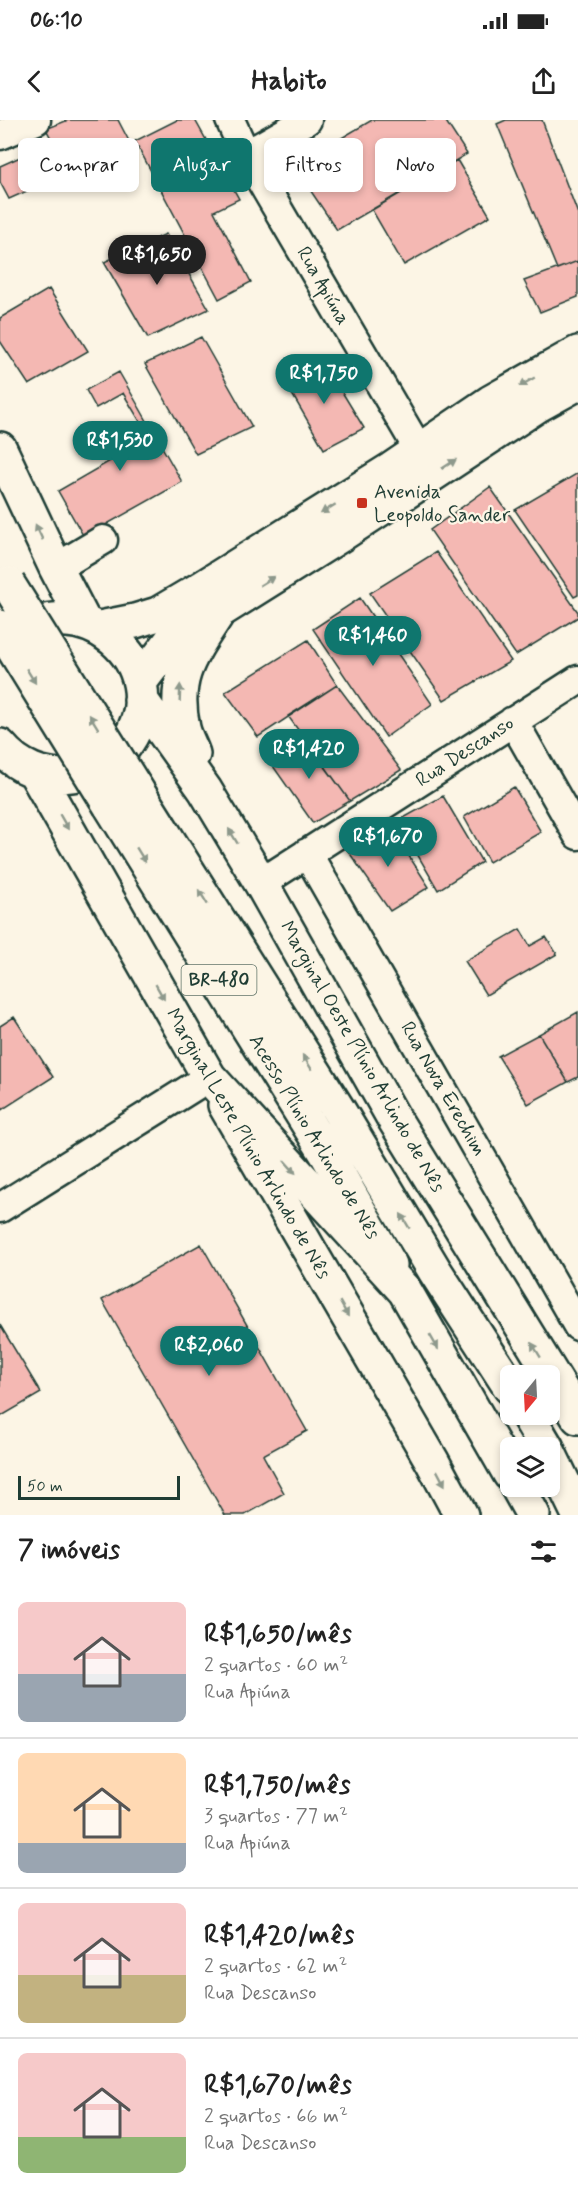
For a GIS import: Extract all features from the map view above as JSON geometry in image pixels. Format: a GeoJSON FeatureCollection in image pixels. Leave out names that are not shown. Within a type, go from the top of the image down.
{"type":"FeatureCollection","features":[{"type":"Feature","properties":{"kind":"main road"},"geometry":{"type":"LineString","coordinates":[[0,650],[17,633],[32,624],[58,619],[92,625],[135,621],[158,614],[275,542],[491,402],[578,353]]}},
{"type":"Feature","properties":{"kind":"main road"},"geometry":{"type":"LineString","coordinates":[[11,759],[50,776],[82,774],[111,760],[124,748],[133,733],[139,717],[141,691],[175,636],[218,612],[339,536],[538,405],[578,383]]}},
{"type":"Feature","properties":{"kind":"main road"},"geometry":{"type":"LineString","coordinates":[[0,449],[56,568],[92,625]]}},
{"type":"Feature","properties":{"kind":"main road"},"geometry":{"type":"LineString","coordinates":[[4,577],[123,797]]}},
{"type":"Feature","properties":{"kind":"main road"},"geometry":{"type":"LineString","coordinates":[[205,790],[184,730],[179,706],[180,683],[189,658],[218,612]]}},
{"type":"Feature","properties":{"kind":"main road","name":"Marginal Oeste Plínio Arlindo de Nês"},"geometry":{"type":"LineString","coordinates":[[92,625],[114,638],[126,651],[135,666],[141,691],[205,790],[261,883],[393,1117],[578,1417]]}},
{"type":"Feature","properties":{"kind":"main road"},"geometry":{"type":"LineString","coordinates":[[0,627],[123,797]]}},
{"type":"Feature","properties":{"kind":"main road","name":"Marginal Leste Plínio Arlindo de Nês"},"geometry":{"type":"LineString","coordinates":[[11,759],[209,1077],[461,1515]]}},
{"type":"Feature","properties":{"kind":"main road","name":"Acesso Plínio Arlindo de Nês"},"geometry":{"type":"LineString","coordinates":[[123,797],[500,1457]]}},
{"type":"Feature","properties":{"kind":"main road","name":"Acesso Plínio Arlindo de Nês"},"geometry":{"type":"LineString","coordinates":[[123,797],[339,1111],[435,1271],[500,1372]]}},
{"type":"Feature","properties":{"kind":"main road"},"geometry":{"type":"LineString","coordinates":[[209,1077],[405,1291]]}},
{"type":"Feature","properties":{"kind":"main road"},"geometry":{"type":"LineString","coordinates":[[560,1467],[578,1494]]}},
{"type":"Feature","properties":{"kind":"main road"},"geometry":{"type":"LineString","coordinates":[[560,1476],[578,1513]]}},
{"type":"Feature","properties":{"kind":"main road"},"geometry":{"type":"LineString","coordinates":[[523,1497],[533,1515]]}},
{"type":"Feature","properties":{"kind":"street"},"geometry":{"type":"LineString","coordinates":[[0,135],[36,120]]}},
{"type":"Feature","properties":{"kind":"street","name":"Rua Apiúna"},"geometry":{"type":"LineString","coordinates":[[230,120],[238,138]]}},
{"type":"Feature","properties":{"kind":"street"},"geometry":{"type":"LineString","coordinates":[[252,152],[307,120]]}},
{"type":"Feature","properties":{"kind":"street","name":"Rua Apiúna"},"geometry":{"type":"LineString","coordinates":[[252,165],[419,450]]}},
{"type":"Feature","properties":{"kind":"street"},"geometry":{"type":"LineString","coordinates":[[56,568],[103,540]]}},
{"type":"Feature","properties":{"kind":"street","name":"Rua Descanso"},"geometry":{"type":"LineString","coordinates":[[261,883],[578,680]]}},
{"type":"Feature","properties":{"kind":"street"},"geometry":{"type":"LineString","coordinates":[[513,721],[578,835]]}},
{"type":"Feature","properties":{"kind":"street","name":"Rua Nova Erechim"},"geometry":{"type":"LineString","coordinates":[[308,853],[578,1326]]}},
{"type":"Feature","properties":{"kind":"street"},"geometry":{"type":"LineString","coordinates":[[0,1208],[209,1077]]}},
{"type":"Feature","properties":{"kind":"building"},"geometry":{"type":"Polygon","coordinates":[[[68,120],[118,120],[127,138],[51,138],[46,129],[68,120]]]}},
{"type":"Feature","properties":{"kind":"building"},"geometry":{"type":"Polygon","coordinates":[[[177,120],[195,120],[205,138],[151,138],[151,171],[139,149],[139,139],[177,120]]]}},
{"type":"Feature","properties":{"kind":"building"},"geometry":{"type":"Polygon","coordinates":[[[372,120],[445,120],[467,154],[456,160],[456,138],[375,138],[375,192],[402,192],[337,230],[311,192],[363,192],[363,138],[341,138],[372,120]]]}},
{"type":"Feature","properties":{"kind":"building"},"geometry":{"type":"Polygon","coordinates":[[[506,120],[542,120],[578,214],[578,261],[557,269],[497,124],[506,120]]]}},
{"type":"Feature","properties":{"kind":"building"},"geometry":{"type":"Polygon","coordinates":[[[18,158],[18,192],[25,192],[9,199],[0,182],[0,166],[18,158]]]}},
{"type":"Feature","properties":{"kind":"building"},"geometry":{"type":"Polygon","coordinates":[[[456,161],[490,216],[404,265],[372,210],[403,192],[456,192],[456,161]]]}},
{"type":"Feature","properties":{"kind":"building"},"geometry":{"type":"Polygon","coordinates":[[[162,192],[235,192],[239,199],[214,211],[251,282],[219,299],[162,192]]]}},
{"type":"Feature","properties":{"kind":"building"},"geometry":{"type":"Polygon","coordinates":[[[166,234],[209,309],[148,338],[104,262],[166,234]]]}},
{"type":"Feature","properties":{"kind":"building"},"geometry":{"type":"Polygon","coordinates":[[[578,261],[578,297],[540,312],[524,281],[578,261]]]}},
{"type":"Feature","properties":{"kind":"building"},"geometry":{"type":"Polygon","coordinates":[[[49,289],[88,351],[29,385],[0,341],[0,318],[49,289]]]}},
{"type":"Feature","properties":{"kind":"building"},"geometry":{"type":"Polygon","coordinates":[[[201,337],[252,427],[196,454],[145,364],[201,337]]]}},
{"type":"Feature","properties":{"kind":"building"},"geometry":{"type":"Polygon","coordinates":[[[322,359],[364,428],[324,449],[285,382],[322,359]]]}},
{"type":"Feature","properties":{"kind":"building"},"geometry":{"type":"Polygon","coordinates":[[[119,372],[182,482],[84,537],[58,491],[150,438],[123,393],[96,408],[86,390],[119,372]]]}},
{"type":"Feature","properties":{"kind":"building"},"geometry":{"type":"Polygon","coordinates":[[[578,473],[578,595],[574,597],[515,510],[578,473]]]}},
{"type":"Feature","properties":{"kind":"building"},"geometry":{"type":"Polygon","coordinates":[[[490,487],[578,612],[578,617],[516,655],[430,530],[490,487]]]}},
{"type":"Feature","properties":{"kind":"building"},"geometry":{"type":"Polygon","coordinates":[[[436,552],[511,661],[444,700],[370,593],[436,552]]]}},
{"type":"Feature","properties":{"kind":"building"},"geometry":{"type":"Polygon","coordinates":[[[360,598],[432,704],[386,737],[313,629],[360,598]]]}},
{"type":"Feature","properties":{"kind":"building"},"geometry":{"type":"Polygon","coordinates":[[[308,640],[337,685],[258,737],[225,692],[308,640]]]}},
{"type":"Feature","properties":{"kind":"building"},"geometry":{"type":"Polygon","coordinates":[[[337,685],[401,770],[350,801],[288,716],[337,685]]]}},
{"type":"Feature","properties":{"kind":"building"},"geometry":{"type":"Polygon","coordinates":[[[304,737],[350,801],[313,823],[268,759],[304,737]]]}},
{"type":"Feature","properties":{"kind":"building"},"geometry":{"type":"Polygon","coordinates":[[[514,787],[541,832],[489,862],[464,817],[514,787]]]}},
{"type":"Feature","properties":{"kind":"building"},"geometry":{"type":"Polygon","coordinates":[[[443,796],[482,862],[438,890],[398,821],[443,796]]]}},
{"type":"Feature","properties":{"kind":"building"},"geometry":{"type":"Polygon","coordinates":[[[389,825],[429,887],[390,911],[346,848],[389,825]]]}},
{"type":"Feature","properties":{"kind":"building"},"geometry":{"type":"Polygon","coordinates":[[[520,929],[530,946],[546,937],[557,954],[486,995],[465,961],[520,929]]]}},
{"type":"Feature","properties":{"kind":"building"},"geometry":{"type":"Polygon","coordinates":[[[578,1012],[578,1077],[568,1082],[539,1034],[578,1012]]]}},
{"type":"Feature","properties":{"kind":"building"},"geometry":{"type":"Polygon","coordinates":[[[14,1017],[53,1077],[0,1111],[0,1026],[14,1017]]]}},
{"type":"Feature","properties":{"kind":"building"},"geometry":{"type":"Polygon","coordinates":[[[539,1034],[568,1082],[528,1104],[498,1056],[539,1034]]]}},
{"type":"Feature","properties":{"kind":"building"},"geometry":{"type":"Polygon","coordinates":[[[201,1244],[307,1431],[263,1455],[284,1493],[245,1515],[225,1515],[102,1300],[201,1244]]]}},
{"type":"Feature","properties":{"kind":"building"},"geometry":{"type":"Polygon","coordinates":[[[0,1325],[41,1393],[0,1417],[0,1325]]]}},
{"type":"Feature","properties":{"kind":"place","name":"Avenida Leopoldo Sander"},"geometry":{"type":"Point","coordinates":[362,503]}}]}
